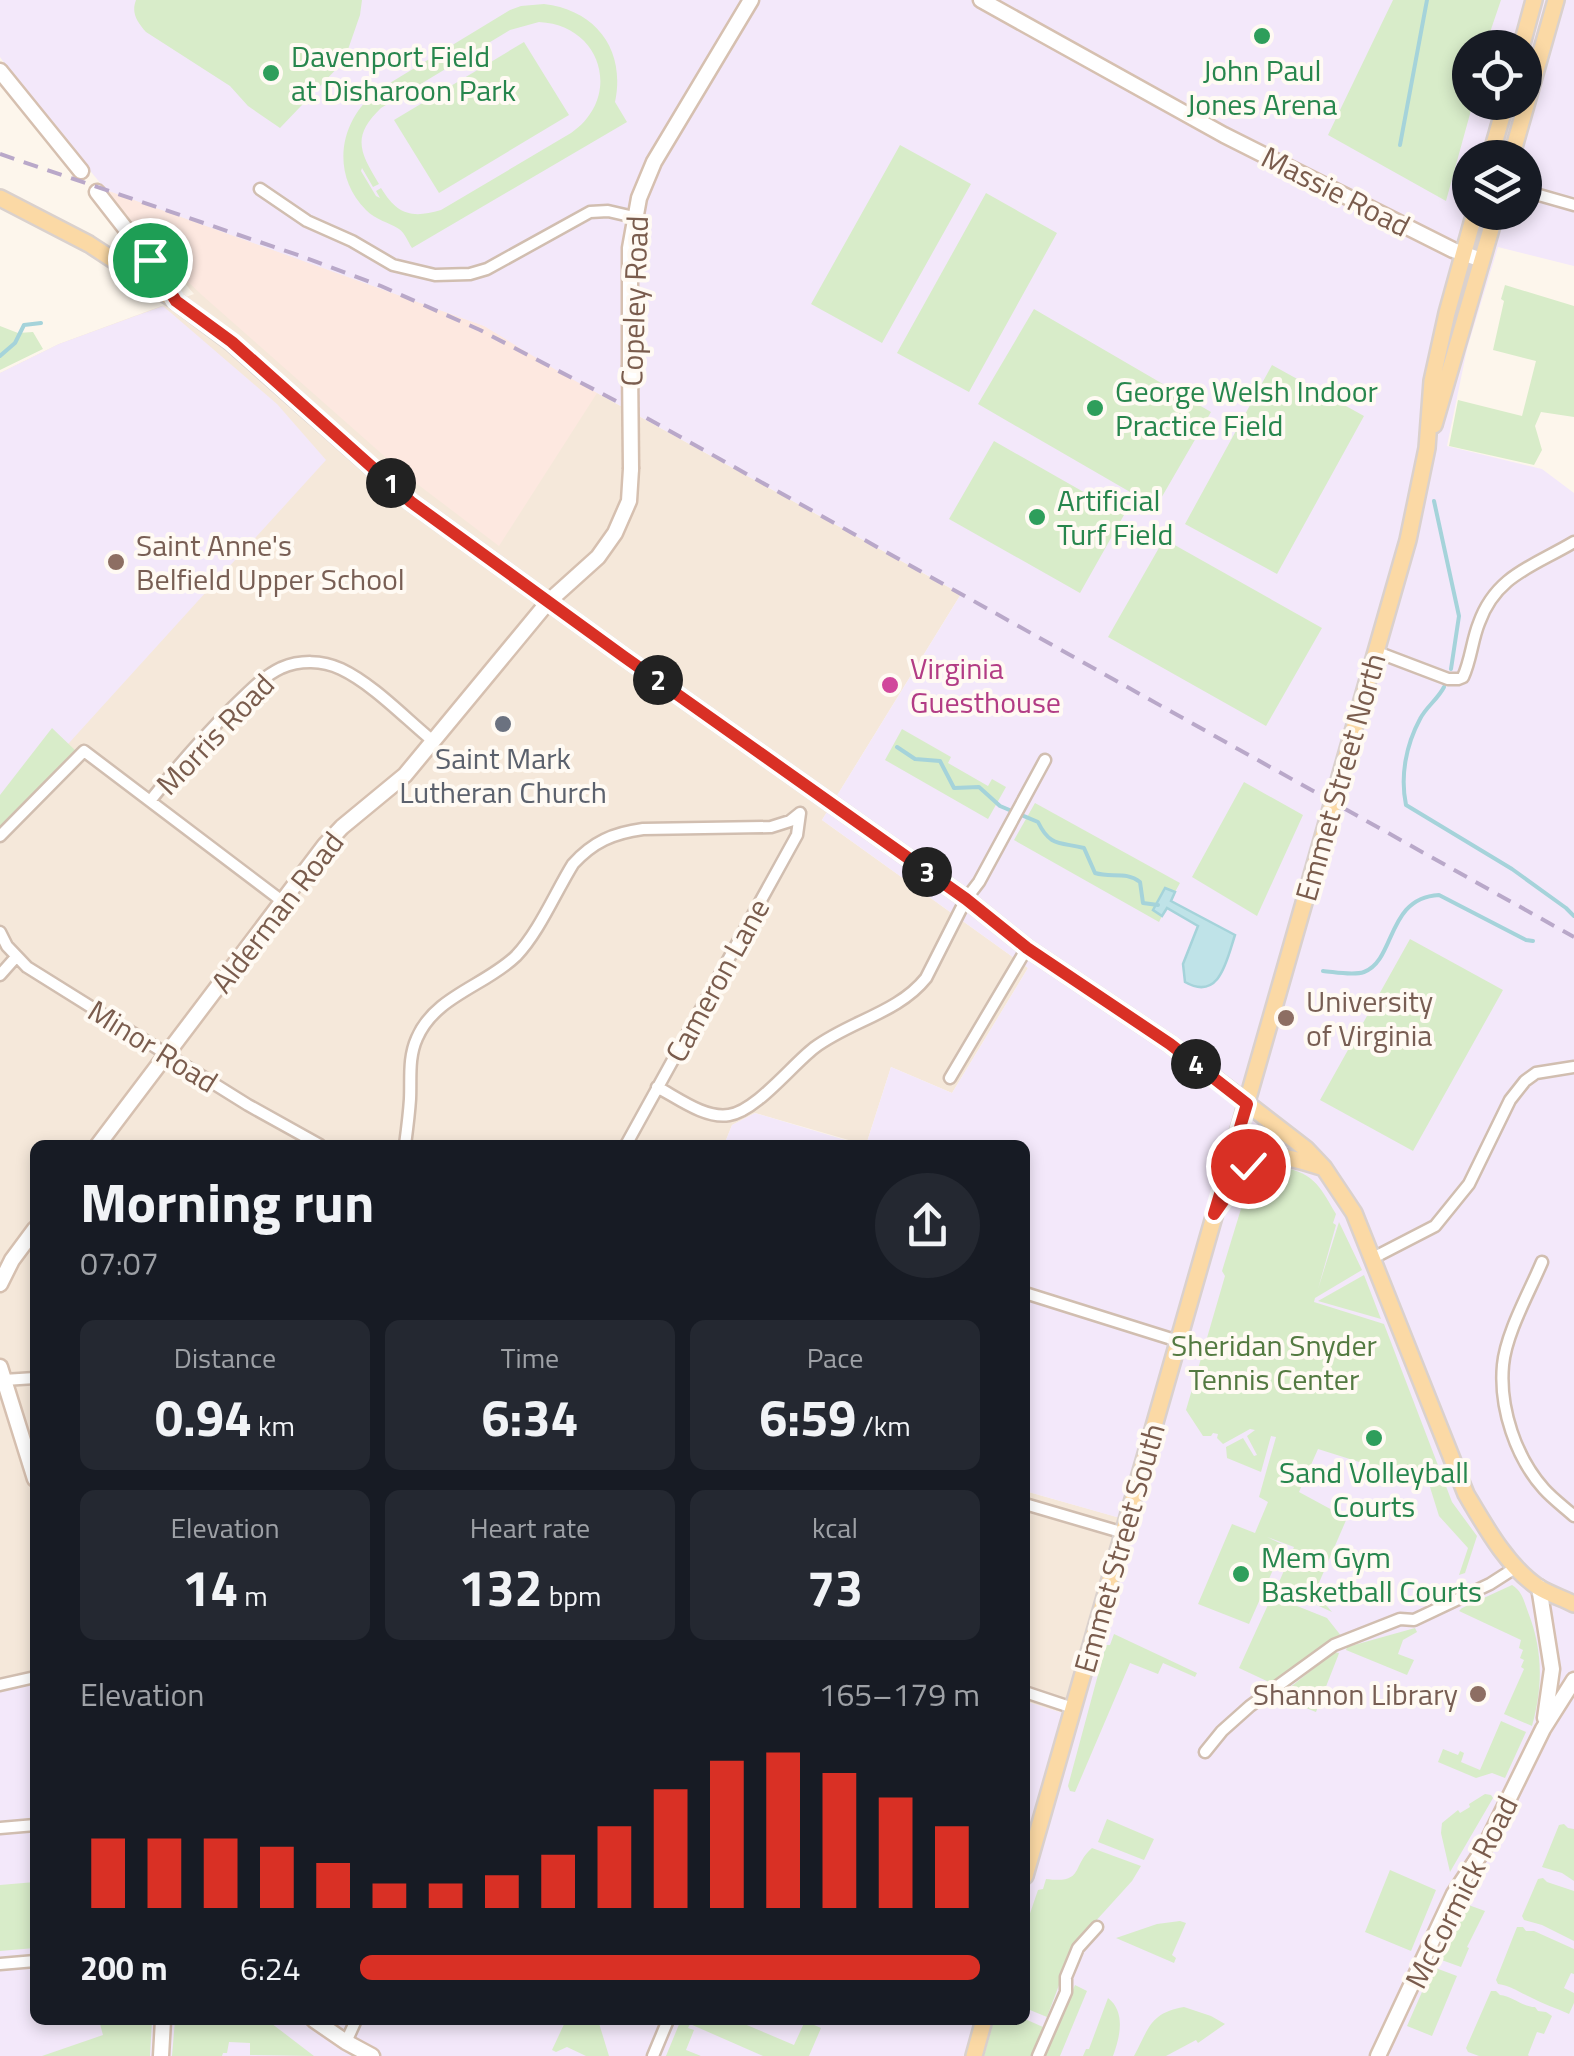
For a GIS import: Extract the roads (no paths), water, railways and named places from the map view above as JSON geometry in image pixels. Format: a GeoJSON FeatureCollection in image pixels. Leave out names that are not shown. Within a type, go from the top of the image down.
{"type":"FeatureCollection","features":[{"type":"Feature","properties":{"kind":"main road"},"geometry":{"type":"LineString","coordinates":[[1526,30],[1534,0]]}},
{"type":"Feature","properties":{"kind":"main road"},"geometry":{"type":"LineString","coordinates":[[1516,140],[1556,0]]}},
{"type":"Feature","properties":{"kind":"main road"},"geometry":{"type":"LineString","coordinates":[[0,198],[89,244],[176,301],[261,368],[411,502],[966,899],[1027,948],[1170,1044],[1306,1149],[1354,1213],[1466,1494],[1516,1568],[1539,1587],[1574,1604]]}},
{"type":"Feature","properties":{"kind":"main road","name":"Emmet Street North"},"geometry":{"type":"LineString","coordinates":[[1247,1104],[1408,540],[1426,448],[1432,380],[1470,230]]}},
{"type":"Feature","properties":{"kind":"main road","name":"Emmet Street North"},"geometry":{"type":"LineString","coordinates":[[1426,448],[1491,230]]}},
{"type":"Feature","properties":{"kind":"main road","name":"Emmet Street South"},"geometry":{"type":"LineString","coordinates":[[1030,1858],[1247,1104]]}},
{"type":"Feature","properties":{"kind":"main road"},"geometry":{"type":"LineString","coordinates":[[1214,1214],[1254,1161],[1288,1156],[1324,1168]]}},
{"type":"Feature","properties":{"kind":"main road"},"geometry":{"type":"LineString","coordinates":[[974,2056],[983,2025]]}},
{"type":"Feature","properties":{"kind":"street","name":"Copeley Road"},"geometry":{"type":"LineString","coordinates":[[548,602],[598,558],[615,533],[629,500],[630,248],[638,198],[654,162],[751,0]]}},
{"type":"Feature","properties":{"kind":"street","name":"Massie Road"},"geometry":{"type":"LineString","coordinates":[[982,0],[1224,135],[1482,260]]}},
{"type":"Feature","properties":{"kind":"street"},"geometry":{"type":"LineString","coordinates":[[0,71],[80,172]]}},
{"type":"Feature","properties":{"kind":"street"},"geometry":{"type":"LineString","coordinates":[[260,189],[307,221],[352,240],[393,264],[435,275],[470,274],[487,269],[590,212],[608,211],[634,217]]}},
{"type":"Feature","properties":{"kind":"street"},"geometry":{"type":"LineString","coordinates":[[97,192],[150,260],[176,301]]}},
{"type":"Feature","properties":{"kind":"street"},"geometry":{"type":"LineString","coordinates":[[1542,195],[1574,205]]}},
{"type":"Feature","properties":{"kind":"street"},"geometry":{"type":"LineString","coordinates":[[1376,652],[1458,680],[1463,677],[1479,622],[1492,596],[1513,575],[1574,542]]}},
{"type":"Feature","properties":{"kind":"street","name":"Alderman Road"},"geometry":{"type":"LineString","coordinates":[[102,1140],[325,845],[390,790],[548,602]]}},
{"type":"Feature","properties":{"kind":"street","name":"Morris Road"},"geometry":{"type":"LineString","coordinates":[[150,801],[181,762],[256,684],[272,672],[298,662],[342,669],[434,741]]}},
{"type":"Feature","properties":{"kind":"street"},"geometry":{"type":"LineString","coordinates":[[0,836],[84,751],[282,902]]}},
{"type":"Feature","properties":{"kind":"street"},"geometry":{"type":"LineString","coordinates":[[657,1088],[708,1114],[725,1116],[745,1110],[816,1047],[917,989],[937,960],[966,899],[1045,760]]}},
{"type":"Feature","properties":{"kind":"street","name":"Cameron Lane"},"geometry":{"type":"LineString","coordinates":[[406,1140],[412,1052],[424,1024],[441,1006],[500,969],[520,951],[583,853],[624,832],[771,827],[800,813],[797,835],[629,1140]]}},
{"type":"Feature","properties":{"kind":"street","name":"Minor Road"},"geometry":{"type":"LineString","coordinates":[[0,932],[27,967],[311,1140]]}},
{"type":"Feature","properties":{"kind":"street"},"geometry":{"type":"LineString","coordinates":[[950,1078],[1027,948]]}},
{"type":"Feature","properties":{"kind":"street"},"geometry":{"type":"LineString","coordinates":[[0,975],[16,957]]}},
{"type":"Feature","properties":{"kind":"street"},"geometry":{"type":"LineString","coordinates":[[1373,1258],[1435,1226],[1470,1184],[1510,1100],[1525,1081],[1536,1073],[1574,1067]]}},
{"type":"Feature","properties":{"kind":"street"},"geometry":{"type":"LineString","coordinates":[[0,1284],[30,1236]]}},
{"type":"Feature","properties":{"kind":"street"},"geometry":{"type":"LineString","coordinates":[[1542,1262],[1508,1346],[1504,1364],[1505,1406],[1517,1447],[1544,1489],[1574,1516]]}},
{"type":"Feature","properties":{"kind":"street"},"geometry":{"type":"LineString","coordinates":[[1030,1296],[1178,1341]]}},
{"type":"Feature","properties":{"kind":"street"},"geometry":{"type":"LineString","coordinates":[[30,1377],[2,1374],[30,1463]]}},
{"type":"Feature","properties":{"kind":"street"},"geometry":{"type":"LineString","coordinates":[[1030,1505],[1124,1533]]}},
{"type":"Feature","properties":{"kind":"street"},"geometry":{"type":"LineString","coordinates":[[1204,1752],[1250,1706],[1334,1645],[1400,1618],[1414,1620],[1516,1568]]}},
{"type":"Feature","properties":{"kind":"street","name":"McCormick Road"},"geometry":{"type":"LineString","coordinates":[[1539,1587],[1552,1669],[1543,1729]]}},
{"type":"Feature","properties":{"kind":"street"},"geometry":{"type":"LineString","coordinates":[[1552,1669],[1558,1677],[1574,1680]]}},
{"type":"Feature","properties":{"kind":"street"},"geometry":{"type":"LineString","coordinates":[[0,1684],[30,1678]]}},
{"type":"Feature","properties":{"kind":"street","name":"McCormick Road"},"geometry":{"type":"LineString","coordinates":[[1378,2056],[1454,1894],[1485,1848],[1543,1729],[1574,1680]]}},
{"type":"Feature","properties":{"kind":"street"},"geometry":{"type":"LineString","coordinates":[[1030,1694],[1073,1708]]}},
{"type":"Feature","properties":{"kind":"street"},"geometry":{"type":"LineString","coordinates":[[0,1828],[30,1825]]}},
{"type":"Feature","properties":{"kind":"street"},"geometry":{"type":"LineString","coordinates":[[1038,2056],[1066,1992],[1066,1977],[1078,1948],[1097,1926]]}},
{"type":"Feature","properties":{"kind":"street"},"geometry":{"type":"LineString","coordinates":[[0,1964],[30,1961]]}},
{"type":"Feature","properties":{"kind":"street"},"geometry":{"type":"LineString","coordinates":[[161,2056],[163,2025]]}},
{"type":"Feature","properties":{"kind":"street"},"geometry":{"type":"LineString","coordinates":[[321,2025],[372,2056]]}},
{"type":"Feature","properties":{"kind":"street"},"geometry":{"type":"LineString","coordinates":[[346,2042],[354,2025]]}},
{"type":"Feature","properties":{"kind":"street"},"geometry":{"type":"LineString","coordinates":[[652,2056],[666,2025]]}},
{"type":"Feature","properties":{"kind":"water"},"geometry":{"type":"Polygon","coordinates":[[[1165,888],[1175,892],[1171,901],[1235,935],[1220,975],[1206,986],[1185,982],[1183,964],[1198,926],[1167,908],[1162,916],[1153,910],[1165,888]]]}},
{"type":"Feature","properties":{"kind":"waterway"},"geometry":{"type":"LineString","coordinates":[[1400,145],[1427,0]]}},
{"type":"Feature","properties":{"kind":"waterway"},"geometry":{"type":"LineString","coordinates":[[0,356],[15,343],[24,325],[41,323]]}},
{"type":"Feature","properties":{"kind":"waterway"},"geometry":{"type":"LineString","coordinates":[[1434,501],[1459,616],[1451,669]]}},
{"type":"Feature","properties":{"kind":"waterway"},"geometry":{"type":"LineString","coordinates":[[1444,687],[1411,739],[1404,772],[1406,805],[1512,869],[1574,916]]}},
{"type":"Feature","properties":{"kind":"waterway"},"geometry":{"type":"LineString","coordinates":[[897,747],[915,759],[940,761],[954,788],[979,787],[1000,806],[1038,822],[1052,840],[1084,848],[1095,873],[1135,879],[1140,882],[1143,903],[1158,905]]}},
{"type":"Feature","properties":{"kind":"waterway"},"geometry":{"type":"LineString","coordinates":[[1323,971],[1364,972],[1382,955],[1409,907],[1439,895],[1533,941]]}},
{"type":"Feature","properties":{"kind":"railway"},"geometry":{"type":"LineString","coordinates":[[0,154],[301,256],[480,330],[618,402],[1574,937]]}},
{"type":"Feature","properties":{"kind":"place","name":"John Paul Jones Arena"},"geometry":{"type":"Point","coordinates":[1262,36]}},
{"type":"Feature","properties":{"kind":"place","name":"Davenport Field at Disharoon Park"},"geometry":{"type":"Point","coordinates":[271,73]}},
{"type":"Feature","properties":{"kind":"place","name":"George Welsh Indoor Practice Field"},"geometry":{"type":"Point","coordinates":[1095,408]}},
{"type":"Feature","properties":{"kind":"place","name":"Artificial Turf Field"},"geometry":{"type":"Point","coordinates":[1037,517]}},
{"type":"Feature","properties":{"kind":"place","name":"Saint Anne's Belfield Upper School"},"geometry":{"type":"Point","coordinates":[116,562]}},
{"type":"Feature","properties":{"kind":"place","name":"Virginia Guesthouse"},"geometry":{"type":"Point","coordinates":[890,685]}},
{"type":"Feature","properties":{"kind":"place","name":"Saint Mark Lutheran Church"},"geometry":{"type":"Point","coordinates":[503,724]}},
{"type":"Feature","properties":{"kind":"place","name":"University of Virginia"},"geometry":{"type":"Point","coordinates":[1286,1018]}},
{"type":"Feature","properties":{"kind":"place","name":"Sand Volleyball Courts"},"geometry":{"type":"Point","coordinates":[1374,1438]}},
{"type":"Feature","properties":{"kind":"place","name":"Mem Gym Basketball Courts"},"geometry":{"type":"Point","coordinates":[1241,1574]}},
{"type":"Feature","properties":{"kind":"place","name":"Shannon Library"},"geometry":{"type":"Point","coordinates":[1478,1694]}},
{"type":"Feature","properties":{"kind":"park label","name":"Sheridan Snyder Tennis Center"},"geometry":{"type":"Point","coordinates":[1274,1362]}}]}
